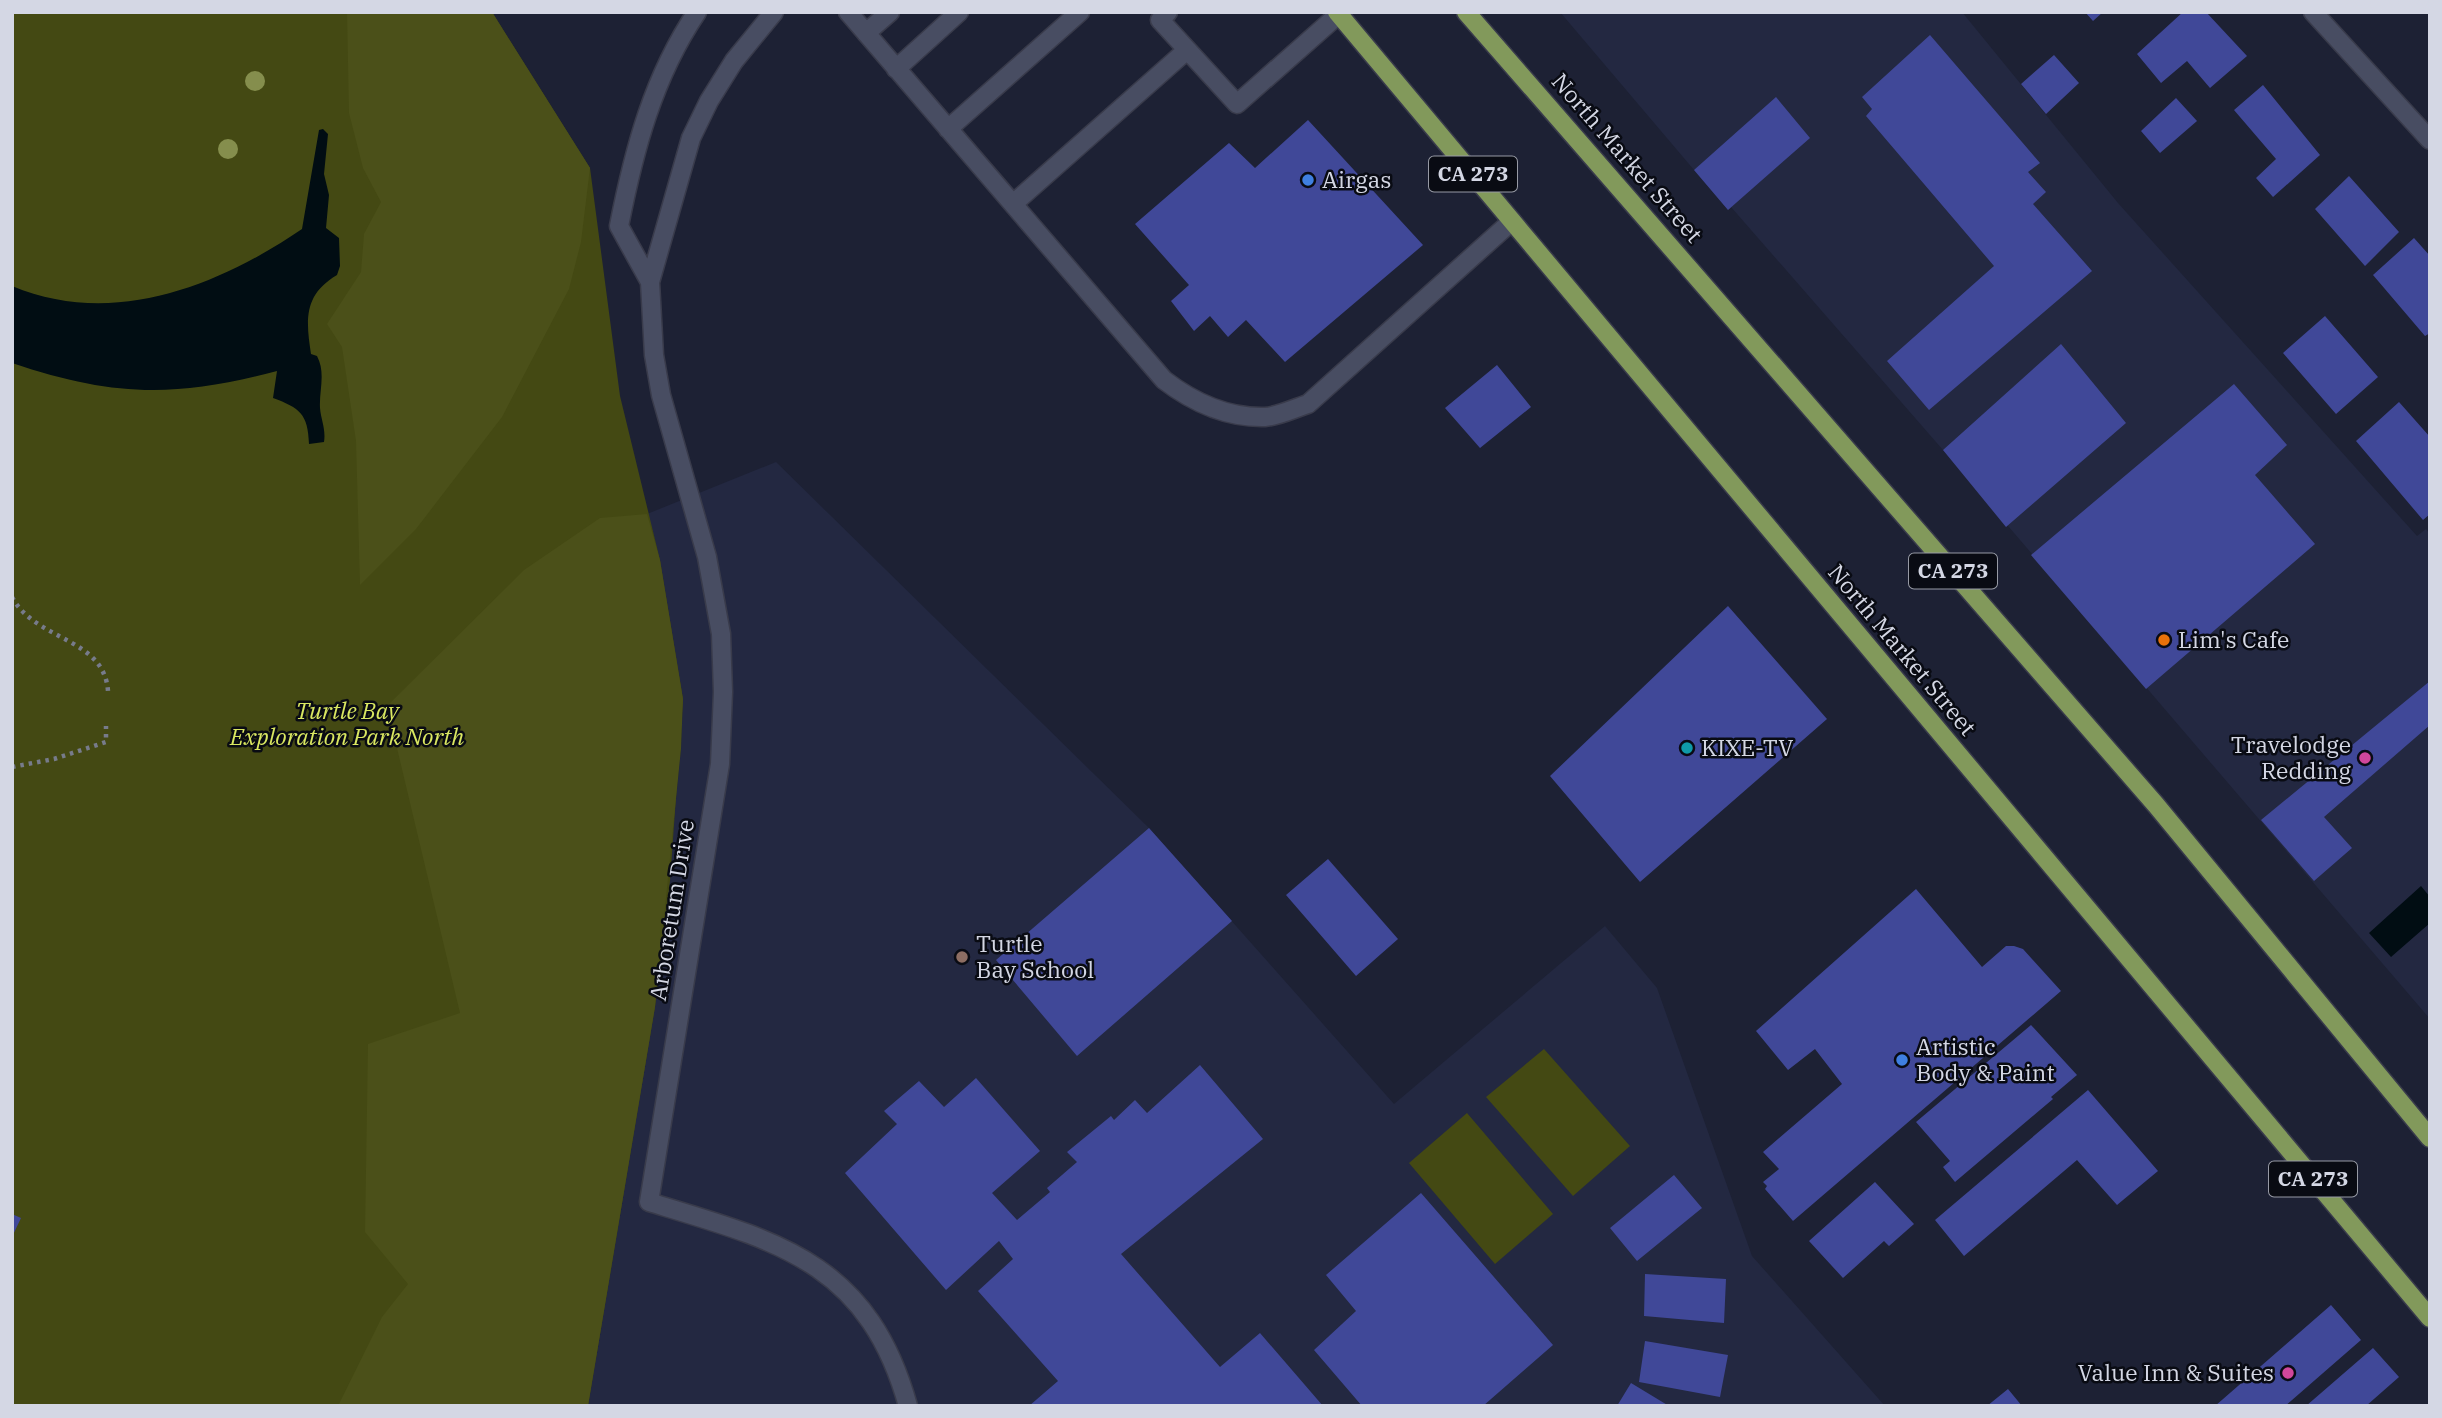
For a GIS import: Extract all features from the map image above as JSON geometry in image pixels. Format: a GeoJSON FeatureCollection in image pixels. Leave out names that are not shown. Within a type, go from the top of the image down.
{"type":"FeatureCollection","features":[{"type":"Feature","properties":{"kind":"main road","name":"North Market Street"},"geometry":{"type":"LineString","coordinates":[[1466,12],[2156,805],[2430,1138]]}},
{"type":"Feature","properties":{"kind":"main road","name":"North Market Street"},"geometry":{"type":"LineString","coordinates":[[1338,13],[2430,1318]]}},
{"type":"Feature","properties":{"kind":"street","name":"Arboretum Drive"},"geometry":{"type":"LineString","coordinates":[[650,282],[619,226],[640,131],[677,41],[696,12]]}},
{"type":"Feature","properties":{"kind":"street","name":"Arboretum Drive"},"geometry":{"type":"LineString","coordinates":[[774,12],[734,61],[709,101],[691,138],[650,282],[658,382],[707,557],[721,634],[723,692],[720,764],[649,1202],[766,1238],[823,1270],[870,1319],[883,1338],[908,1406]]}},
{"type":"Feature","properties":{"kind":"street"},"geometry":{"type":"LineString","coordinates":[[848,12],[1164,380],[1188,398],[1226,413],[1268,417],[1308,404],[1512,221]]}},
{"type":"Feature","properties":{"kind":"street"},"geometry":{"type":"LineString","coordinates":[[866,33],[890,12]]}},
{"type":"Feature","properties":{"kind":"street"},"geometry":{"type":"LineString","coordinates":[[897,69],[959,12]]}},
{"type":"Feature","properties":{"kind":"street"},"geometry":{"type":"LineString","coordinates":[[948,129],[1080,12]]}},
{"type":"Feature","properties":{"kind":"street"},"geometry":{"type":"LineString","coordinates":[[2313,12],[2430,140]]}},
{"type":"Feature","properties":{"kind":"street"},"geometry":{"type":"LineString","coordinates":[[1159,15],[1237,104],[1338,13]]}},
{"type":"Feature","properties":{"kind":"street"},"geometry":{"type":"LineString","coordinates":[[1013,204],[1187,50]]}},
{"type":"Feature","properties":{"kind":"path"},"geometry":{"type":"LineString","coordinates":[[12,597],[32,621],[81,647],[100,664],[106,673],[108,691]]}},
{"type":"Feature","properties":{"kind":"path"},"geometry":{"type":"LineString","coordinates":[[12,768],[54,760],[106,742],[106,726]]}},
{"type":"Feature","properties":{"kind":"shaded area"},"geometry":{"type":"Polygon","coordinates":[[[1560,12],[1962,12],[2118,203],[2417,536],[2426,529],[2430,534],[2430,1019],[1943,450],[1731,207],[1728,210],[1560,12]]]}},
{"type":"Feature","properties":{"kind":"shaded area"},"geometry":{"type":"Polygon","coordinates":[[[323,129],[328,134],[324,174],[329,195],[326,228],[339,238],[340,266],[337,275],[318,291],[309,310],[308,320],[311,354],[317,356],[321,369],[320,408],[324,442],[309,444],[307,426],[301,414],[290,405],[273,398],[277,371],[207,386],[144,390],[82,382],[12,363],[12,286],[50,298],[88,303],[125,302],[163,295],[199,284],[235,268],[302,229],[319,130],[323,129]]]}},
{"type":"Feature","properties":{"kind":"shaded area","name":"Turtle Bay School"},"geometry":{"type":"Polygon","coordinates":[[[776,462],[1149,828],[1394,1104],[1605,926],[1657,988],[1752,1256],[1885,1406],[588,1406],[655,1007],[681,749],[683,699],[660,560],[647,514],[776,462]]]}},
{"type":"Feature","properties":{"kind":"shaded area"},"geometry":{"type":"Polygon","coordinates":[[[2421,886],[2430,897],[2430,923],[2391,957],[2369,933],[2421,886]]]}},
{"type":"Feature","properties":{"kind":"green space","name":"Turtle Bay Exploration Park North"},"geometry":{"type":"Polygon","coordinates":[[[12,12],[492,12],[590,168],[620,396],[660,560],[683,699],[670,881],[655,1007],[588,1406],[12,1406],[12,12]]]}},
{"type":"Feature","properties":{"kind":"green space"},"geometry":{"type":"Polygon","coordinates":[[[347,12],[492,12],[590,168],[581,242],[569,289],[502,417],[416,529],[360,585],[356,441],[342,347],[327,324],[361,272],[364,234],[381,202],[363,168],[349,113],[347,12]]]}},
{"type":"Feature","properties":{"kind":"green space"},"geometry":{"type":"Polygon","coordinates":[[[647,514],[660,560],[683,699],[681,749],[655,1007],[588,1406],[338,1406],[382,1317],[408,1284],[365,1232],[368,1044],[460,1013],[387,706],[524,570],[600,518],[647,514]]]}},
{"type":"Feature","properties":{"kind":"green space"},"geometry":{"type":"Polygon","coordinates":[[[1544,1049],[1630,1146],[1573,1196],[1486,1097],[1544,1049]]]}},
{"type":"Feature","properties":{"kind":"green space"},"geometry":{"type":"Polygon","coordinates":[[[1467,1113],[1553,1214],[1495,1264],[1409,1163],[1467,1113]]]}},
{"type":"Feature","properties":{"kind":"building"},"geometry":{"type":"Polygon","coordinates":[[[2085,12],[2103,12],[2093,21],[2085,12]]]}},
{"type":"Feature","properties":{"kind":"building"},"geometry":{"type":"Polygon","coordinates":[[[2183,12],[2206,12],[2247,56],[2210,88],[2187,61],[2161,83],[2137,54],[2183,12]]]}},
{"type":"Feature","properties":{"kind":"building"},"geometry":{"type":"Polygon","coordinates":[[[1930,35],[2040,163],[2028,172],[2046,192],[2033,204],[2092,271],[1929,410],[1887,361],[1994,266],[1866,116],[1872,109],[1862,97],[1930,35]]]}},
{"type":"Feature","properties":{"kind":"building"},"geometry":{"type":"Polygon","coordinates":[[[2054,55],[2079,83],[2046,114],[2021,84],[2054,55]]]}},
{"type":"Feature","properties":{"kind":"building"},"geometry":{"type":"Polygon","coordinates":[[[2263,85],[2320,155],[2273,197],[2256,178],[2276,159],[2234,110],[2263,85]]]}},
{"type":"Feature","properties":{"kind":"building"},"geometry":{"type":"Polygon","coordinates":[[[1776,97],[1810,138],[1728,210],[1694,170],[1776,97]]]}},
{"type":"Feature","properties":{"kind":"building"},"geometry":{"type":"Polygon","coordinates":[[[2176,98],[2197,121],[2160,153],[2141,131],[2176,98]]]}},
{"type":"Feature","properties":{"kind":"building"},"geometry":{"type":"Polygon","coordinates":[[[1308,120],[1423,245],[1285,362],[1246,320],[1228,337],[1210,316],[1194,331],[1171,301],[1189,285],[1135,224],[1229,143],[1255,168],[1308,120]]]}},
{"type":"Feature","properties":{"kind":"building"},"geometry":{"type":"Polygon","coordinates":[[[2349,176],[2399,232],[2365,266],[2315,209],[2349,176]]]}},
{"type":"Feature","properties":{"kind":"building"},"geometry":{"type":"Polygon","coordinates":[[[2414,238],[2430,256],[2430,333],[2425,336],[2373,275],[2414,238]]]}},
{"type":"Feature","properties":{"kind":"building"},"geometry":{"type":"Polygon","coordinates":[[[2325,316],[2378,377],[2336,414],[2283,353],[2325,316]]]}},
{"type":"Feature","properties":{"kind":"building"},"geometry":{"type":"Polygon","coordinates":[[[2061,344],[2126,423],[2006,527],[1943,450],[2061,344]]]}},
{"type":"Feature","properties":{"kind":"building"},"geometry":{"type":"Polygon","coordinates":[[[1497,365],[1531,407],[1480,448],[1445,408],[1497,365]]]}},
{"type":"Feature","properties":{"kind":"building"},"geometry":{"type":"Polygon","coordinates":[[[2234,384],[2287,445],[2255,475],[2315,544],[2146,689],[2031,555],[2234,384]]]}},
{"type":"Feature","properties":{"kind":"building"},"geometry":{"type":"Polygon","coordinates":[[[2399,402],[2430,437],[2430,514],[2423,520],[2356,441],[2399,402]]]}},
{"type":"Feature","properties":{"kind":"building","name":"KIXE-TV"},"geometry":{"type":"Polygon","coordinates":[[[1728,606],[1827,719],[1640,882],[1550,776],[1728,606]]]}},
{"type":"Feature","properties":{"kind":"building"},"geometry":{"type":"Polygon","coordinates":[[[2430,681],[2430,725],[2324,817],[2352,848],[2314,881],[2261,820],[2430,681]]]}},
{"type":"Feature","properties":{"kind":"building"},"geometry":{"type":"Polygon","coordinates":[[[1149,828],[1232,921],[1077,1056],[996,960],[1149,828]]]}},
{"type":"Feature","properties":{"kind":"building"},"geometry":{"type":"Polygon","coordinates":[[[1328,859],[1398,939],[1356,976],[1286,895],[1328,859]]]}},
{"type":"Feature","properties":{"kind":"building","name":"Artistic Body & Paint"},"geometry":{"type":"Polygon","coordinates":[[[1916,889],[1982,967],[2006,946],[2014,946],[2023,949],[2061,991],[1793,1221],[1765,1189],[1767,1186],[1763,1182],[1779,1169],[1763,1152],[1842,1084],[1815,1049],[1788,1070],[1756,1031],[1916,889]]]}},
{"type":"Feature","properties":{"kind":"building"},"geometry":{"type":"Polygon","coordinates":[[[2031,1025],[2077,1075],[2051,1097],[2053,1099],[1955,1182],[1943,1167],[1950,1161],[1916,1122],[2031,1025]]]}},
{"type":"Feature","properties":{"kind":"building"},"geometry":{"type":"Polygon","coordinates":[[[1200,1065],[1263,1139],[1121,1254],[1220,1367],[1260,1333],[1323,1406],[1029,1406],[1058,1381],[978,1291],[1013,1259],[999,1241],[946,1290],[845,1173],[897,1124],[884,1111],[919,1081],[944,1107],[976,1078],[1040,1151],[992,1193],[1017,1220],[1050,1192],[1047,1188],[1077,1162],[1067,1152],[1111,1116],[1114,1120],[1135,1100],[1147,1113],[1200,1065]]]}},
{"type":"Feature","properties":{"kind":"building"},"geometry":{"type":"Polygon","coordinates":[[[2088,1090],[2158,1171],[2117,1205],[2077,1160],[1964,1256],[1935,1220],[2088,1090]]]}},
{"type":"Feature","properties":{"kind":"building"},"geometry":{"type":"Polygon","coordinates":[[[1674,1175],[1702,1208],[1637,1261],[1610,1228],[1674,1175]]]}},
{"type":"Feature","properties":{"kind":"building"},"geometry":{"type":"Polygon","coordinates":[[[1875,1182],[1914,1224],[1889,1246],[1884,1241],[1843,1278],[1809,1241],[1875,1182]]]}},
{"type":"Feature","properties":{"kind":"building"},"geometry":{"type":"Polygon","coordinates":[[[1421,1193],[1553,1345],[1483,1406],[1362,1406],[1314,1350],[1356,1311],[1326,1275],[1421,1193]]]}},
{"type":"Feature","properties":{"kind":"building"},"geometry":{"type":"Polygon","coordinates":[[[12,1214],[21,1218],[12,1237],[12,1214]]]}},
{"type":"Feature","properties":{"kind":"building"},"geometry":{"type":"Polygon","coordinates":[[[1645,1274],[1726,1279],[1724,1323],[1644,1316],[1645,1274]]]}},
{"type":"Feature","properties":{"kind":"building","name":"Value Inn & Suites"},"geometry":{"type":"Polygon","coordinates":[[[2331,1305],[2361,1340],[2285,1406],[2215,1406],[2331,1305]]]}},
{"type":"Feature","properties":{"kind":"building"},"geometry":{"type":"Polygon","coordinates":[[[1645,1341],[1728,1355],[1720,1397],[1639,1382],[1645,1341]]]}},
{"type":"Feature","properties":{"kind":"building"},"geometry":{"type":"Polygon","coordinates":[[[2373,1348],[2399,1377],[2366,1406],[2306,1406],[2373,1348]]]}},
{"type":"Feature","properties":{"kind":"building"},"geometry":{"type":"Polygon","coordinates":[[[1631,1383],[1669,1406],[1617,1406],[1631,1383]]]}},
{"type":"Feature","properties":{"kind":"building"},"geometry":{"type":"Polygon","coordinates":[[[2008,1389],[2022,1406],[1987,1406],[2008,1389]]]}},
{"type":"Feature","properties":{"kind":"place","name":"Airgas"},"geometry":{"type":"Point","coordinates":[1308,180]}},
{"type":"Feature","properties":{"kind":"place","name":"Lim's Cafe"},"geometry":{"type":"Point","coordinates":[2164,640]}},
{"type":"Feature","properties":{"kind":"place","name":"KIXE-TV"},"geometry":{"type":"Point","coordinates":[1687,748]}},
{"type":"Feature","properties":{"kind":"place","name":"Travelodge Redding"},"geometry":{"type":"Point","coordinates":[2365,758]}},
{"type":"Feature","properties":{"kind":"place","name":"Turtle Bay School"},"geometry":{"type":"Point","coordinates":[962,957]}},
{"type":"Feature","properties":{"kind":"place","name":"Artistic Body & Paint"},"geometry":{"type":"Point","coordinates":[1902,1060]}},
{"type":"Feature","properties":{"kind":"place","name":"Value Inn & Suites"},"geometry":{"type":"Point","coordinates":[2288,1373]}}]}
